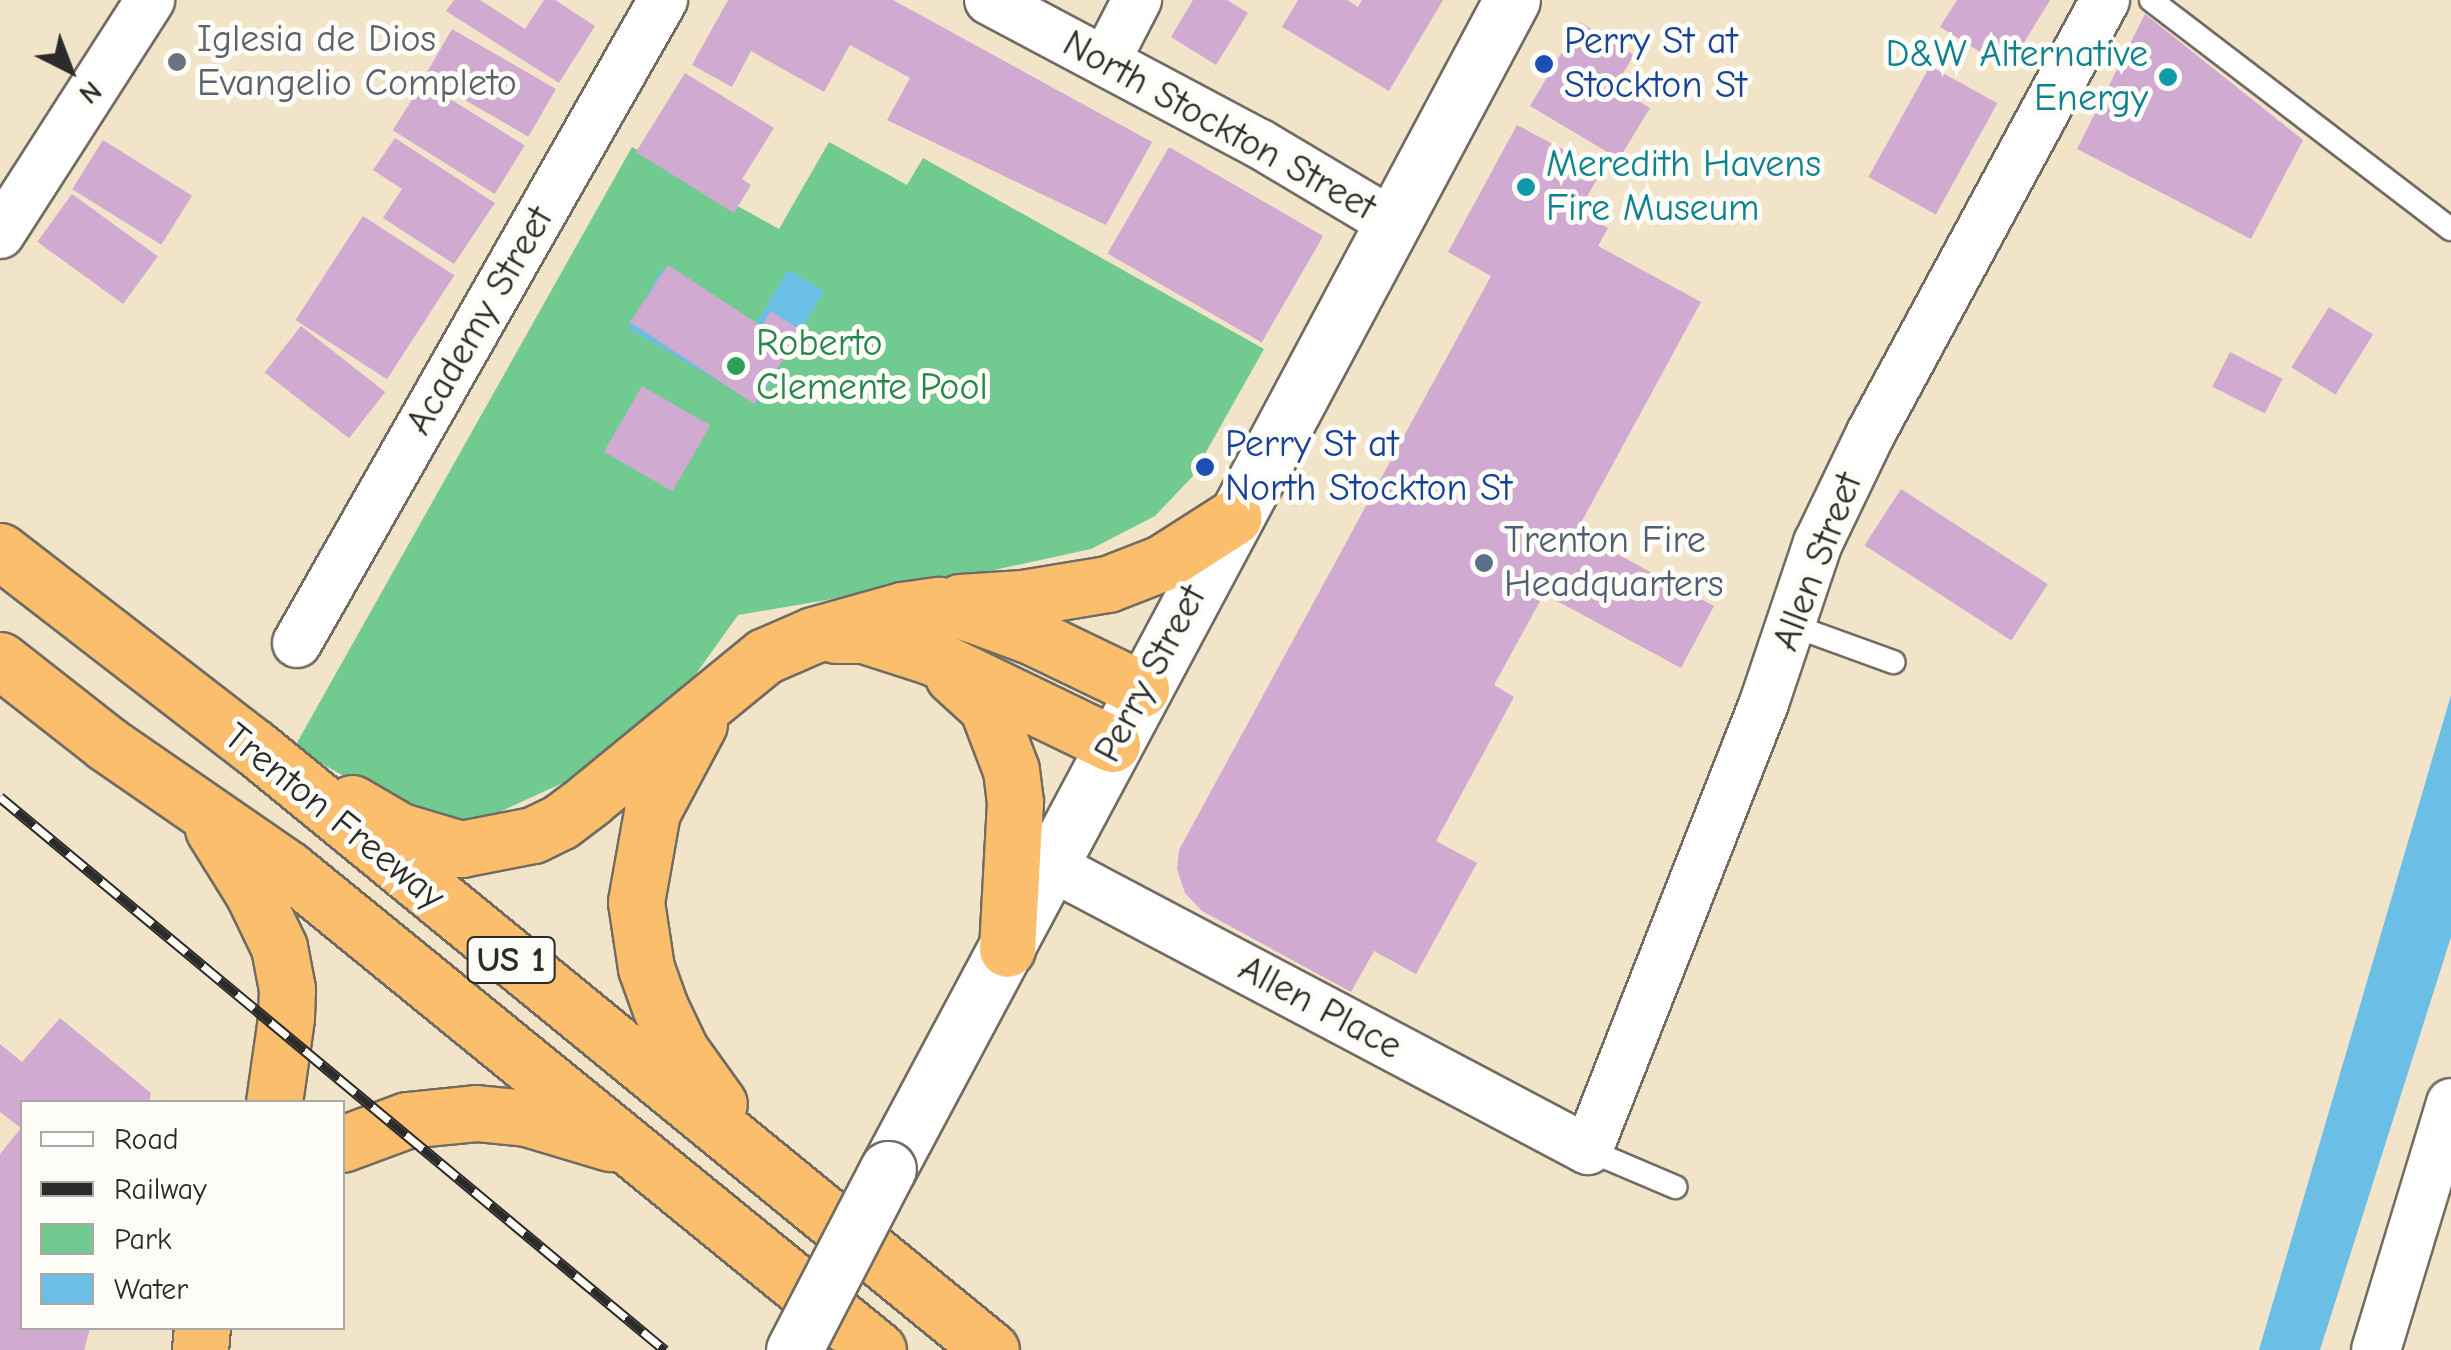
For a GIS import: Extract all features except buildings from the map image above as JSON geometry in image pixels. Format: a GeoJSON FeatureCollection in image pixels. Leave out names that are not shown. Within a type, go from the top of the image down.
{"type":"FeatureCollection","features":[{"type":"Feature","properties":{"kind":"highway"},"geometry":{"type":"LineString","coordinates":[[936,631],[1023,598],[1108,584],[1162,563],[1234,517]]}},
{"type":"Feature","properties":{"kind":"highway","name":"Trenton Freeway"},"geometry":{"type":"LineString","coordinates":[[0,551],[254,747],[991,1350]]}},
{"type":"Feature","properties":{"kind":"highway"},"geometry":{"type":"LineString","coordinates":[[936,631],[1112,744]]}},
{"type":"Feature","properties":{"kind":"highway"},"geometry":{"type":"LineString","coordinates":[[936,631],[987,707],[1011,770],[1015,802],[1007,949]]}},
{"type":"Feature","properties":{"kind":"highway"},"geometry":{"type":"LineString","coordinates":[[254,747],[400,830],[461,849],[533,835],[560,822],[765,656],[813,635],[936,631],[1033,637],[1141,689]]}},
{"type":"Feature","properties":{"kind":"highway","name":"Trenton Freeway"},"geometry":{"type":"LineString","coordinates":[[0,660],[200,809],[288,869],[878,1350]]}},
{"type":"Feature","properties":{"kind":"highway"},"geometry":{"type":"LineString","coordinates":[[718,692],[652,812],[640,860],[638,930],[656,994],[681,1051],[771,1169]]}},
{"type":"Feature","properties":{"kind":"highway"},"geometry":{"type":"LineString","coordinates":[[200,809],[253,893],[279,947],[287,989],[274,1100]]}},
{"type":"Feature","properties":{"kind":"highway"},"geometry":{"type":"LineString","coordinates":[[345,1143],[407,1120],[476,1113],[526,1118],[638,1151]]}},
{"type":"Feature","properties":{"kind":"street"},"geometry":{"type":"LineString","coordinates":[[0,234],[150,0]]}},
{"type":"Feature","properties":{"kind":"street","name":"Academy Street"},"geometry":{"type":"LineString","coordinates":[[297,642],[663,0]]}},
{"type":"Feature","properties":{"kind":"street","name":"North Stockton Street"},"geometry":{"type":"LineString","coordinates":[[989,0],[1106,60],[1394,224]]}},
{"type":"Feature","properties":{"kind":"street"},"geometry":{"type":"LineString","coordinates":[[1106,60],[1138,0]]}},
{"type":"Feature","properties":{"kind":"street","name":"Perry Street"},"geometry":{"type":"LineString","coordinates":[[794,1350],[1141,689],[1512,0]]}},
{"type":"Feature","properties":{"kind":"street","name":"Allen Street"},"geometry":{"type":"LineString","coordinates":[[1588,1150],[1791,626],[1818,542],[1870,432],[2105,0]]}},
{"type":"Feature","properties":{"kind":"street","name":"Allen Place"},"geometry":{"type":"LineString","coordinates":[[1051,866],[1588,1150]]}},
{"type":"Feature","properties":{"kind":"street"},"geometry":{"type":"LineString","coordinates":[[2376,1350],[2451,1103]]}},
{"type":"Feature","properties":{"kind":"lane"},"geometry":{"type":"LineString","coordinates":[[2151,0],[2451,228]]}},
{"type":"Feature","properties":{"kind":"lane"},"geometry":{"type":"LineString","coordinates":[[1791,626],[1893,662]]}},
{"type":"Feature","properties":{"kind":"lane"},"geometry":{"type":"LineString","coordinates":[[1588,1150],[1676,1187]]}},
{"type":"Feature","properties":{"kind":"green space"},"geometry":{"type":"Polygon","coordinates":[[[829,142],[907,185],[923,158],[1264,349],[1192,477],[1155,516],[1091,549],[962,577],[738,615],[688,685],[576,777],[449,835],[294,748],[632,147],[779,229],[829,142]]]}},
{"type":"Feature","properties":{"kind":"water","name":"Roberto Clemente Pool"},"geometry":{"type":"Polygon","coordinates":[[[662,269],[756,324],[788,270],[824,291],[757,404],[628,328],[662,269]]]}},
{"type":"Feature","properties":{"kind":"water"},"geometry":{"type":"Polygon","coordinates":[[[2451,695],[2451,937],[2320,1350],[2259,1350],[2451,695]]]}},
{"type":"Feature","properties":{"kind":"railway"},"geometry":{"type":"LineString","coordinates":[[0,797],[665,1350]]}},
{"type":"Feature","properties":{"kind":"place","name":"Iglesia de Dios Evangelio Completo"},"geometry":{"type":"Point","coordinates":[177,62]}},
{"type":"Feature","properties":{"kind":"place","name":"Perry St at Stockton St"},"geometry":{"type":"Point","coordinates":[1544,64]}},
{"type":"Feature","properties":{"kind":"place","name":"D&W Alternative Energy"},"geometry":{"type":"Point","coordinates":[2168,77]}},
{"type":"Feature","properties":{"kind":"place","name":"Meredith Havens Fire Museum"},"geometry":{"type":"Point","coordinates":[1526,187]}},
{"type":"Feature","properties":{"kind":"place","name":"Roberto Clemente Pool"},"geometry":{"type":"Point","coordinates":[736,366]}},
{"type":"Feature","properties":{"kind":"place","name":"Perry St at North Stockton St"},"geometry":{"type":"Point","coordinates":[1205,467]}},
{"type":"Feature","properties":{"kind":"place","name":"Trenton Fire Headquarters"},"geometry":{"type":"Point","coordinates":[1484,563]}}]}
